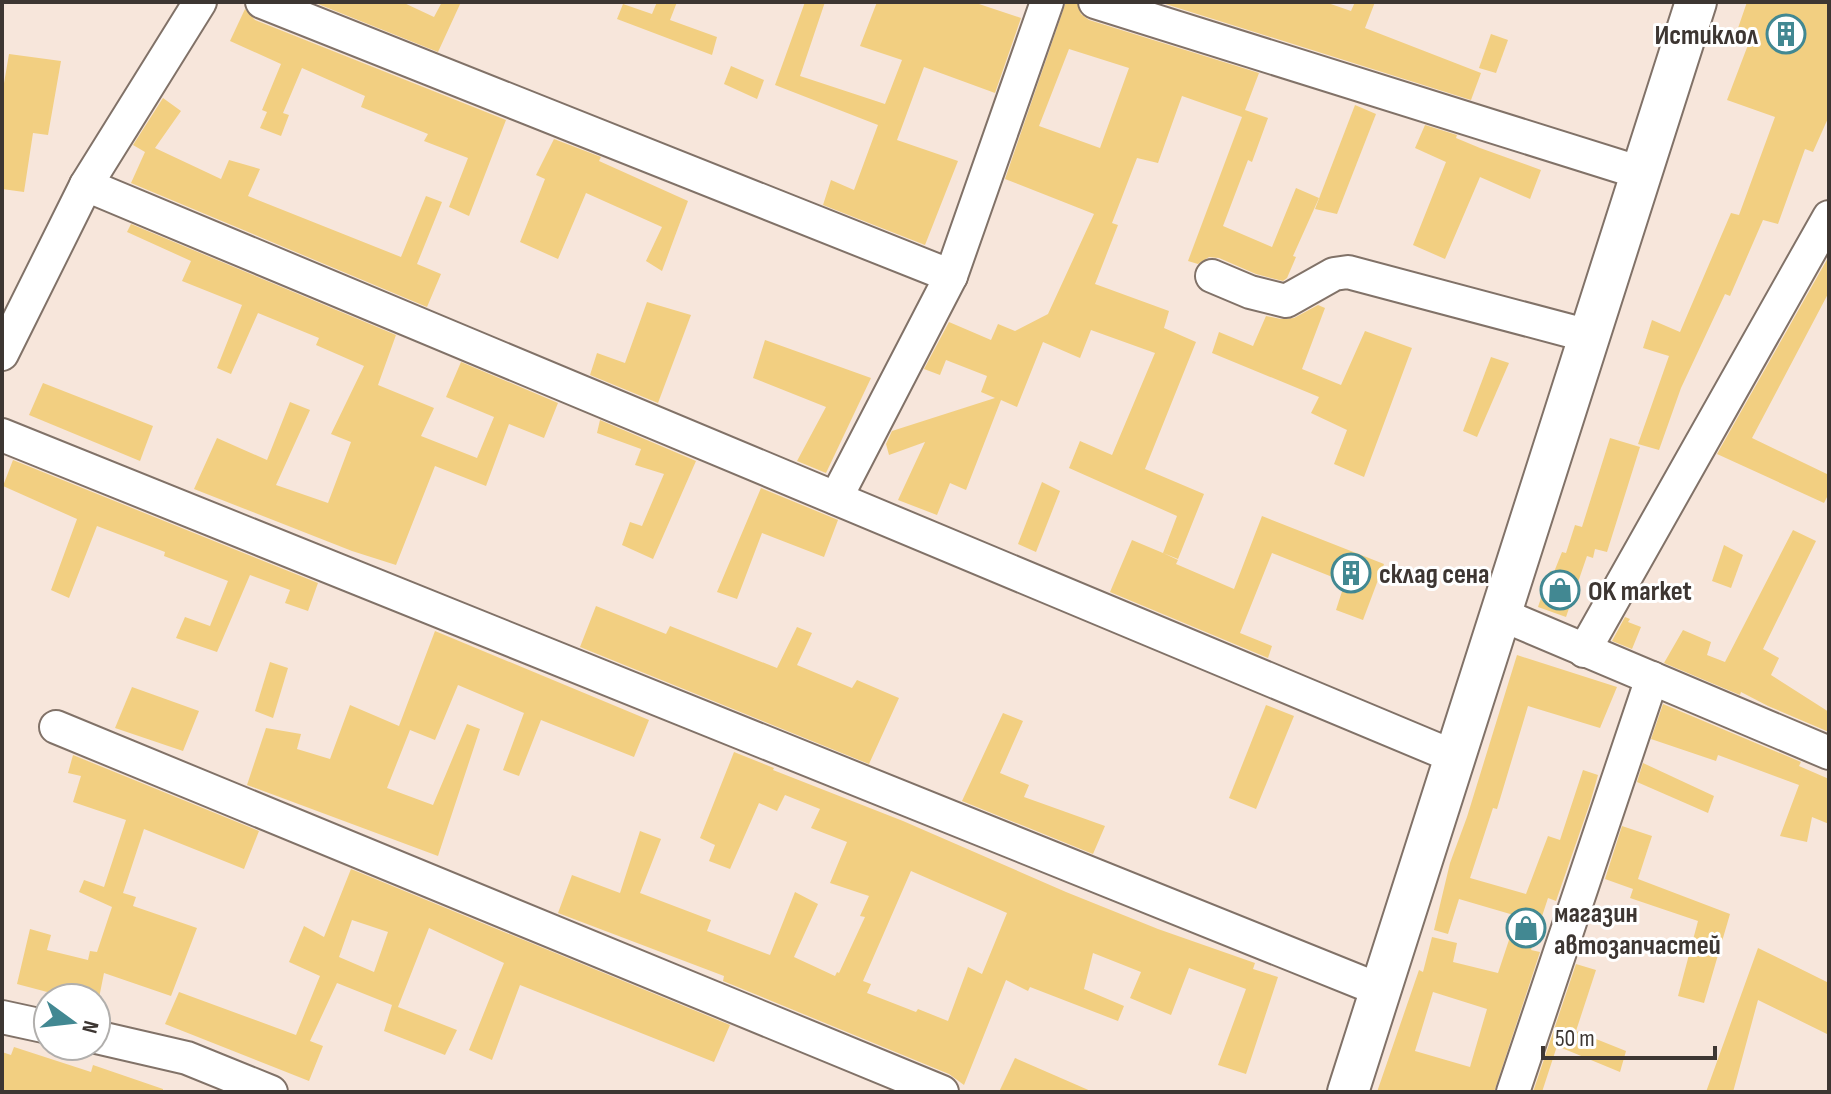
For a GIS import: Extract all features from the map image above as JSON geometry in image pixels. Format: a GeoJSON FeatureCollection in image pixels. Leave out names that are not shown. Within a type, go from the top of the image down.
{"type":"FeatureCollection","features":[{"type":"Feature","properties":{"kind":"main road"},"geometry":{"type":"LineString","coordinates":[[1348,1092],[1696,2]]}},
{"type":"Feature","properties":{"kind":"street"},"geometry":{"type":"LineString","coordinates":[[2,354],[86,185],[200,2]]}},
{"type":"Feature","properties":{"kind":"street"},"geometry":{"type":"LineString","coordinates":[[262,2],[951,276]]}},
{"type":"Feature","properties":{"kind":"street"},"geometry":{"type":"LineString","coordinates":[[836,498],[951,276],[1047,2]]}},
{"type":"Feature","properties":{"kind":"street"},"geometry":{"type":"LineString","coordinates":[[1095,2],[1641,173]]}},
{"type":"Feature","properties":{"kind":"street"},"geometry":{"type":"LineString","coordinates":[[86,185],[1455,757]]}},
{"type":"Feature","properties":{"kind":"street"},"geometry":{"type":"LineString","coordinates":[[1584,651],[1829,217]]}},
{"type":"Feature","properties":{"kind":"street"},"geometry":{"type":"LineString","coordinates":[[1212,276],[1250,292],[1286,301],[1334,274],[1348,272],[1589,336]]}},
{"type":"Feature","properties":{"kind":"street"},"geometry":{"type":"LineString","coordinates":[[2,435],[1380,990]]}},
{"type":"Feature","properties":{"kind":"street"},"geometry":{"type":"LineString","coordinates":[[1500,614],[1829,753]]}},
{"type":"Feature","properties":{"kind":"street"},"geometry":{"type":"LineString","coordinates":[[1513,1092],[1652,678]]}},
{"type":"Feature","properties":{"kind":"street"},"geometry":{"type":"LineString","coordinates":[[56,727],[942,1092]]}},
{"type":"Feature","properties":{"kind":"street"},"geometry":{"type":"LineString","coordinates":[[2,1017],[32,1024]]}},
{"type":"Feature","properties":{"kind":"street"},"geometry":{"type":"LineString","coordinates":[[112,1041],[187,1058],[271,1092]]}},
{"type":"Feature","properties":{"kind":"building"},"geometry":{"type":"Polygon","coordinates":[[[313,2],[402,2],[434,17],[442,2],[461,2],[438,52],[313,2]]]}},
{"type":"Feature","properties":{"kind":"building"},"geometry":{"type":"Polygon","coordinates":[[[657,2],[677,2],[670,20],[717,37],[712,55],[617,19],[623,4],[652,14],[657,2]]]}},
{"type":"Feature","properties":{"kind":"building"},"geometry":{"type":"Polygon","coordinates":[[[805,2],[825,2],[800,76],[885,104],[902,60],[860,46],[877,2],[973,2],[1021,18],[995,93],[924,67],[897,140],[958,161],[925,245],[823,205],[831,180],[854,190],[878,125],[775,85],[805,2]]]}},
{"type":"Feature","properties":{"kind":"building"},"geometry":{"type":"Polygon","coordinates":[[[1066,2],[1077,2],[1081,14],[1089,20],[1259,73],[1245,110],[1268,118],[1223,226],[1272,247],[1296,188],[1319,198],[1293,256],[1296,257],[1287,278],[1283,281],[1256,274],[1219,258],[1209,257],[1198,264],[1188,261],[1242,117],[1182,96],[1158,163],[1137,158],[1112,223],[1118,225],[1095,284],[1169,311],[1164,328],[1196,342],[1145,469],[1204,494],[1178,559],[1163,553],[1177,516],[1069,468],[1080,441],[1112,455],[1155,353],[1091,330],[1080,358],[1043,342],[1017,407],[1001,400],[966,490],[950,483],[937,515],[898,500],[925,442],[889,455],[886,444],[892,431],[995,398],[981,392],[987,376],[946,360],[940,375],[924,369],[949,322],[991,340],[998,324],[1015,331],[1048,314],[1094,214],[1005,179],[1066,2]],[[1069,49],[1039,126],[1100,148],[1129,68],[1069,49]]]}},
{"type":"Feature","properties":{"kind":"building"},"geometry":{"type":"Polygon","coordinates":[[[1159,2],[1325,2],[1351,11],[1355,2],[1375,2],[1365,28],[1481,73],[1471,100],[1159,2]]]}},
{"type":"Feature","properties":{"kind":"building"},"geometry":{"type":"Polygon","coordinates":[[[1747,2],[1829,2],[1829,116],[1813,152],[1805,149],[1778,224],[1763,220],[1730,296],[1725,294],[1681,388],[1659,450],[1638,444],[1669,356],[1643,348],[1652,320],[1680,332],[1731,213],[1739,215],[1775,117],[1727,100],[1751,37],[1737,31],[1747,2]]]}},
{"type":"Feature","properties":{"kind":"building"},"geometry":{"type":"Polygon","coordinates":[[[245,9],[255,20],[506,120],[469,216],[449,207],[468,158],[424,141],[428,134],[361,107],[365,96],[302,68],[283,113],[289,115],[281,136],[260,128],[267,112],[262,110],[281,64],[230,41],[245,9]]]}},
{"type":"Feature","properties":{"kind":"building"},"geometry":{"type":"Polygon","coordinates":[[[1491,34],[1508,40],[1496,73],[1479,68],[1491,34]]]}},
{"type":"Feature","properties":{"kind":"building"},"geometry":{"type":"Polygon","coordinates":[[[9,54],[61,61],[48,135],[33,133],[24,192],[2,189],[2,95],[9,54]]]}},
{"type":"Feature","properties":{"kind":"building"},"geometry":{"type":"Polygon","coordinates":[[[731,66],[764,80],[757,99],[724,84],[731,66]]]}},
{"type":"Feature","properties":{"kind":"building"},"geometry":{"type":"Polygon","coordinates":[[[163,98],[181,111],[155,148],[221,179],[229,160],[260,169],[248,196],[401,257],[426,196],[442,202],[417,264],[441,274],[427,307],[131,183],[145,152],[133,145],[163,98]]]}},
{"type":"Feature","properties":{"kind":"building"},"geometry":{"type":"Polygon","coordinates":[[[1355,105],[1376,114],[1337,214],[1315,209],[1355,105]]]}},
{"type":"Feature","properties":{"kind":"building"},"geometry":{"type":"Polygon","coordinates":[[[1425,125],[1541,170],[1530,199],[1480,177],[1445,259],[1413,245],[1446,162],[1415,148],[1425,125]]]}},
{"type":"Feature","properties":{"kind":"building"},"geometry":{"type":"Polygon","coordinates":[[[554,139],[601,157],[599,161],[688,201],[662,271],[646,261],[662,227],[586,193],[558,259],[520,242],[545,179],[536,175],[554,139]]]}},
{"type":"Feature","properties":{"kind":"building"},"geometry":{"type":"Polygon","coordinates":[[[131,224],[396,335],[378,385],[434,408],[421,436],[477,458],[494,417],[446,397],[461,362],[558,403],[544,438],[509,424],[486,486],[435,466],[396,565],[194,489],[217,438],[267,460],[290,402],[310,410],[276,485],[328,503],[351,442],[331,434],[364,366],[316,345],[319,338],[258,313],[231,374],[217,368],[242,305],[182,281],[191,261],[127,232],[131,224]]]}},
{"type":"Feature","properties":{"kind":"building"},"geometry":{"type":"Polygon","coordinates":[[[1829,256],[1829,292],[1752,438],[1829,475],[1829,493],[1824,503],[1717,454],[1829,256]]]}},
{"type":"Feature","properties":{"kind":"building"},"geometry":{"type":"Polygon","coordinates":[[[647,302],[691,315],[658,403],[590,375],[597,353],[625,363],[647,302]]]}},
{"type":"Feature","properties":{"kind":"building"},"geometry":{"type":"Polygon","coordinates":[[[1318,305],[1325,308],[1302,369],[1341,385],[1365,331],[1412,348],[1364,477],[1334,464],[1347,430],[1311,413],[1319,397],[1212,353],[1219,332],[1253,346],[1266,316],[1294,318],[1318,305]]]}},
{"type":"Feature","properties":{"kind":"building"},"geometry":{"type":"Polygon","coordinates":[[[765,340],[871,378],[826,473],[797,461],[826,407],[753,378],[765,340]]]}},
{"type":"Feature","properties":{"kind":"building"},"geometry":{"type":"Polygon","coordinates":[[[1491,357],[1509,363],[1477,437],[1463,431],[1491,357]]]}},
{"type":"Feature","properties":{"kind":"building"},"geometry":{"type":"Polygon","coordinates":[[[43,383],[153,426],[140,461],[29,415],[43,383]]]}},
{"type":"Feature","properties":{"kind":"building"},"geometry":{"type":"Polygon","coordinates":[[[600,420],[696,461],[653,559],[622,545],[630,522],[642,526],[664,474],[635,465],[641,449],[597,433],[600,420]]]}},
{"type":"Feature","properties":{"kind":"building"},"geometry":{"type":"Polygon","coordinates":[[[1610,438],[1640,447],[1607,552],[1595,549],[1593,558],[1587,556],[1566,617],[1538,607],[1550,571],[1554,572],[1562,552],[1566,553],[1575,525],[1582,527],[1610,438]]]}},
{"type":"Feature","properties":{"kind":"building"},"geometry":{"type":"Polygon","coordinates":[[[13,460],[318,583],[308,611],[285,603],[290,590],[250,575],[217,652],[176,638],[185,617],[210,626],[228,581],[97,526],[69,598],[51,590],[77,519],[3,486],[13,460]]]}},
{"type":"Feature","properties":{"kind":"building"},"geometry":{"type":"Polygon","coordinates":[[[1042,482],[1060,491],[1036,552],[1018,544],[1042,482]]]}},
{"type":"Feature","properties":{"kind":"building"},"geometry":{"type":"Polygon","coordinates":[[[761,488],[838,520],[824,557],[762,533],[737,599],[717,592],[761,488]]]}},
{"type":"Feature","properties":{"kind":"building"},"geometry":{"type":"Polygon","coordinates":[[[1262,516],[1384,564],[1363,620],[1336,610],[1345,582],[1272,553],[1240,633],[1272,646],[1268,658],[1110,592],[1132,540],[1178,560],[1176,564],[1234,589],[1262,516]]]}},
{"type":"Feature","properties":{"kind":"building"},"geometry":{"type":"Polygon","coordinates":[[[1793,530],[1816,541],[1763,649],[1779,658],[1771,675],[1829,712],[1829,732],[1741,692],[1740,695],[1664,663],[1683,630],[1711,642],[1707,655],[1725,662],[1793,530]]]}},
{"type":"Feature","properties":{"kind":"building"},"geometry":{"type":"Polygon","coordinates":[[[1724,545],[1743,555],[1731,588],[1712,581],[1724,545]]]}},
{"type":"Feature","properties":{"kind":"building"},"geometry":{"type":"Polygon","coordinates":[[[596,606],[666,634],[670,626],[777,668],[797,627],[812,633],[797,665],[852,688],[857,680],[899,698],[869,764],[580,647],[596,606]]]}},
{"type":"Feature","properties":{"kind":"building"},"geometry":{"type":"Polygon","coordinates":[[[1625,617],[1630,619],[1628,622],[1641,627],[1632,649],[1612,641],[1625,617]]]}},
{"type":"Feature","properties":{"kind":"building"},"geometry":{"type":"Polygon","coordinates":[[[435,631],[649,720],[634,757],[541,720],[519,776],[503,770],[524,713],[458,685],[435,740],[410,730],[387,788],[433,805],[467,724],[480,729],[438,856],[247,785],[266,728],[301,734],[297,749],[330,759],[350,705],[399,726],[435,631]]]}},
{"type":"Feature","properties":{"kind":"building"},"geometry":{"type":"Polygon","coordinates":[[[1517,655],[1617,687],[1600,728],[1528,706],[1497,809],[1493,808],[1470,878],[1526,894],[1548,836],[1560,840],[1583,770],[1598,775],[1556,901],[1548,898],[1531,950],[1540,952],[1494,1092],[1377,1092],[1419,970],[1423,972],[1432,937],[1457,943],[1453,962],[1498,973],[1517,916],[1459,899],[1448,934],[1434,930],[1450,863],[1517,655]],[[1433,992],[1415,1051],[1470,1067],[1487,1009],[1433,992]]]}},
{"type":"Feature","properties":{"kind":"building"},"geometry":{"type":"Polygon","coordinates":[[[270,662],[288,668],[273,718],[255,711],[270,662]]]}},
{"type":"Feature","properties":{"kind":"building"},"geometry":{"type":"Polygon","coordinates":[[[132,687],[199,711],[183,751],[115,728],[132,687]]]}},
{"type":"Feature","properties":{"kind":"building"},"geometry":{"type":"Polygon","coordinates":[[[1663,704],[1801,762],[1799,766],[1829,779],[1829,824],[1812,817],[1807,842],[1780,836],[1799,785],[1718,755],[1716,761],[1651,739],[1663,704]]]}},
{"type":"Feature","properties":{"kind":"building"},"geometry":{"type":"Polygon","coordinates":[[[1266,705],[1294,716],[1256,809],[1229,798],[1266,705]]]}},
{"type":"Feature","properties":{"kind":"building"},"geometry":{"type":"Polygon","coordinates":[[[1003,713],[1023,721],[1000,773],[1029,785],[1024,797],[1105,826],[1093,854],[962,801],[1003,713]]]}},
{"type":"Feature","properties":{"kind":"building"},"geometry":{"type":"Polygon","coordinates":[[[734,752],[1066,892],[1255,963],[1253,969],[1278,977],[1246,1074],[1218,1065],[1246,989],[1189,968],[1171,1015],[1130,998],[1141,972],[1093,953],[1084,989],[1124,1006],[1118,1021],[1030,987],[1028,991],[1006,980],[964,1085],[949,1074],[723,981],[724,976],[558,913],[572,875],[620,893],[640,831],[661,839],[640,893],[711,920],[707,931],[770,955],[795,892],[818,904],[794,957],[835,976],[839,973],[865,917],[860,916],[869,896],[830,883],[847,842],[811,828],[820,809],[785,795],[777,811],[759,803],[730,869],[709,861],[715,845],[700,838],[734,752]],[[911,871],[863,981],[871,984],[867,993],[948,1021],[968,967],[982,974],[1007,913],[911,871]]]}},
{"type":"Feature","properties":{"kind":"building"},"geometry":{"type":"Polygon","coordinates":[[[73,755],[259,831],[244,869],[144,829],[123,893],[136,897],[133,906],[197,928],[171,996],[104,973],[102,982],[32,982],[32,988],[17,984],[30,929],[51,935],[47,950],[88,960],[90,951],[97,952],[112,907],[79,892],[84,880],[104,887],[126,820],[73,802],[81,776],[68,773],[73,755]]]}},
{"type":"Feature","properties":{"kind":"building"},"geometry":{"type":"Polygon","coordinates":[[[1643,763],[1714,796],[1708,813],[1637,782],[1643,763]]]}},
{"type":"Feature","properties":{"kind":"building"},"geometry":{"type":"Polygon","coordinates":[[[1622,826],[1652,836],[1638,879],[1730,914],[1704,1003],[1678,996],[1698,921],[1630,898],[1633,889],[1605,879],[1622,826]]]}},
{"type":"Feature","properties":{"kind":"building"},"geometry":{"type":"Polygon","coordinates":[[[351,869],[730,1025],[714,1062],[520,985],[492,1060],[469,1050],[504,963],[429,928],[398,1007],[457,1030],[445,1055],[384,1031],[392,1005],[337,983],[310,1041],[323,1046],[309,1081],[165,1024],[179,992],[296,1035],[320,976],[289,962],[304,926],[324,937],[351,869]],[[352,920],[339,957],[374,972],[388,932],[352,920]]]}},
{"type":"Feature","properties":{"kind":"building"},"geometry":{"type":"Polygon","coordinates":[[[1758,948],[1829,983],[1829,1035],[1758,1000],[1733,1092],[1706,1092],[1758,948]]]}},
{"type":"Feature","properties":{"kind":"building"},"geometry":{"type":"Polygon","coordinates":[[[1576,964],[1596,970],[1576,1031],[1626,1051],[1620,1072],[1557,1046],[1542,1092],[1533,1092],[1576,964]]]}},
{"type":"Feature","properties":{"kind":"building"},"geometry":{"type":"Polygon","coordinates":[[[14,1047],[32,1053],[32,1062],[60,1062],[91,1072],[93,1065],[163,1089],[163,1092],[2,1092],[2,1052],[11,1055],[14,1047]]]}},
{"type":"Feature","properties":{"kind":"building"},"geometry":{"type":"Polygon","coordinates":[[[1015,1058],[1093,1092],[999,1092],[1015,1058]]]}},
{"type":"Feature","properties":{"kind":"place","name":"Истиклол"},"geometry":{"type":"Point","coordinates":[1786,34]}},
{"type":"Feature","properties":{"kind":"place","name":"склад сена"},"geometry":{"type":"Point","coordinates":[1351,573]}},
{"type":"Feature","properties":{"kind":"place","name":"OK market"},"geometry":{"type":"Point","coordinates":[1560,590]}},
{"type":"Feature","properties":{"kind":"place","name":"магазин автозапчастей"},"geometry":{"type":"Point","coordinates":[1526,928]}}]}
